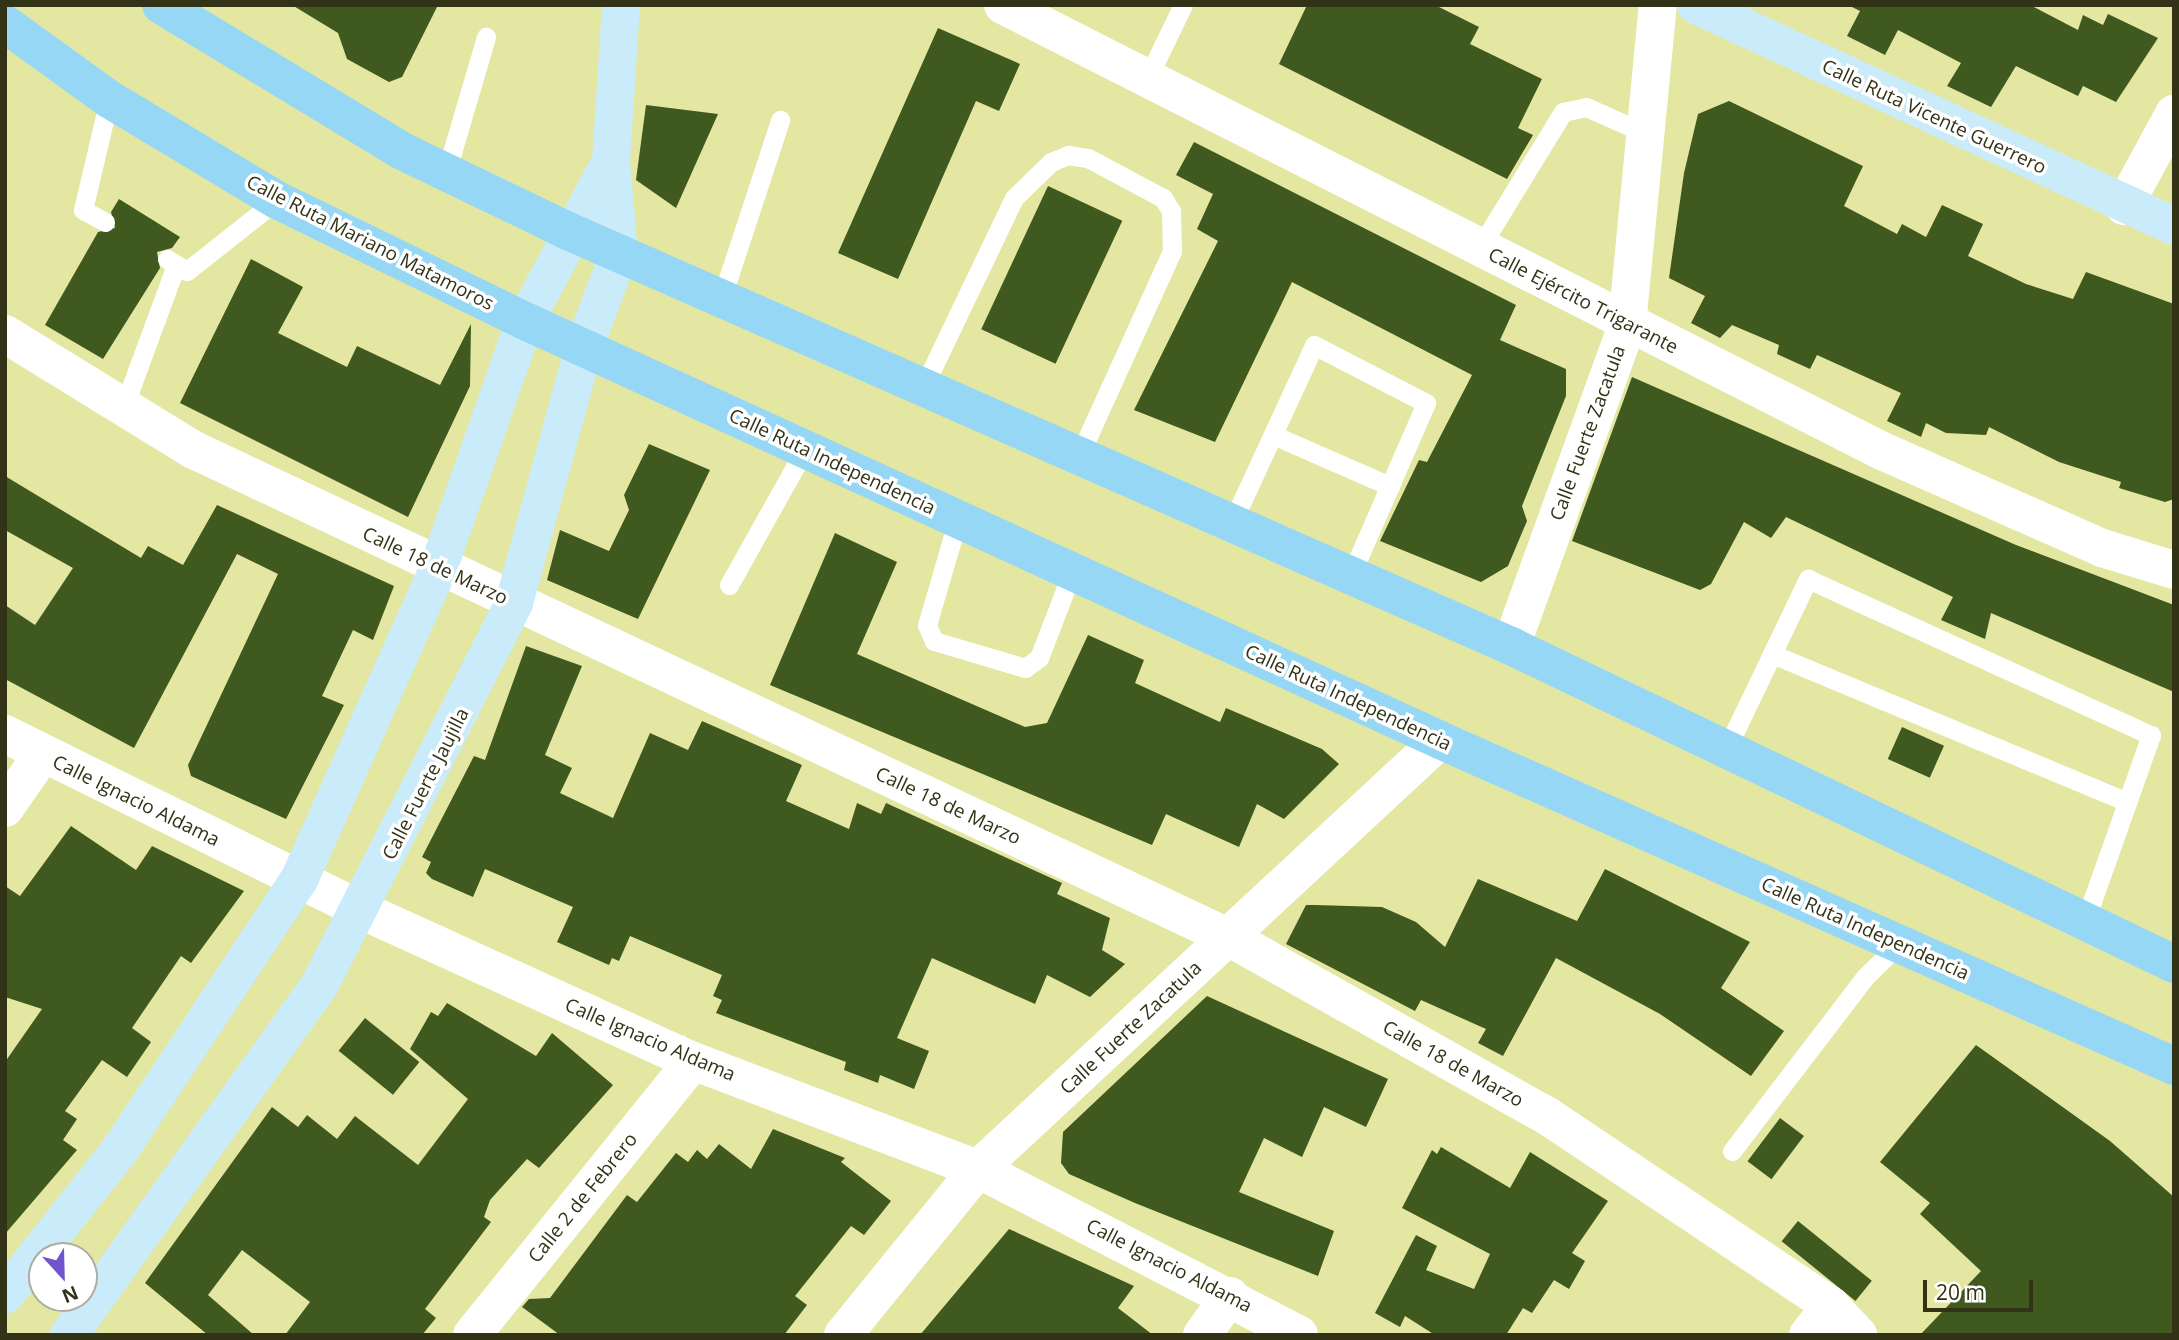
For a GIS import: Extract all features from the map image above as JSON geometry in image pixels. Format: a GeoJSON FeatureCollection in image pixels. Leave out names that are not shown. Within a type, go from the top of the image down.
{"type":"FeatureCollection","features":[{"type":"Feature","properties":{"kind":"main road"},"geometry":{"type":"LineString","coordinates":[[161,5],[446,173],[720,303],[1511,646],[2174,964]]}},
{"type":"Feature","properties":{"kind":"main road","name":"Calle Fuerte Jaujilla"},"geometry":{"type":"LineString","coordinates":[[69,1335],[319,986],[361,910],[514,603],[584,347],[619,254],[611,161],[621,5]]}},
{"type":"Feature","properties":{"kind":"main road","name":"Calle Ruta Vicente Guerrero"},"geometry":{"type":"LineString","coordinates":[[1696,5],[2124,206],[2174,226]]}},
{"type":"Feature","properties":{"kind":"main road","name":"Calle Ruta Mariano Matamoros"},"geometry":{"type":"LineString","coordinates":[[5,24],[109,99],[277,201],[525,321]]}},
{"type":"Feature","properties":{"kind":"main road","name":"Calle Fuerte Jaujilla"},"geometry":{"type":"LineString","coordinates":[[5,1295],[120,1150],[299,880],[438,569],[525,321],[568,231],[611,161]]}},
{"type":"Feature","properties":{"kind":"main road","name":"Calle Ruta Independencia"},"geometry":{"type":"LineString","coordinates":[[525,321],[1440,740],[2174,1066]]}},
{"type":"Feature","properties":{"kind":"main road"},"geometry":{"type":"LineString","coordinates":[[2069,1019],[2174,1093]]}},
{"type":"Feature","properties":{"kind":"street","name":"Calle Ejército Trigarante"},"geometry":{"type":"LineString","coordinates":[[1003,5],[1055,18],[1147,79],[1627,325],[1880,450],[2102,548],[2174,570]]}},
{"type":"Feature","properties":{"kind":"street","name":"Calle Fuerte Zacatula"},"geometry":{"type":"LineString","coordinates":[[1511,646],[1627,325],[1658,5]]}},
{"type":"Feature","properties":{"kind":"street"},"geometry":{"type":"LineString","coordinates":[[2124,206],[2174,114]]}},
{"type":"Feature","properties":{"kind":"street","name":"Calle 18 de Marzo"},"geometry":{"type":"LineString","coordinates":[[5,334],[192,449],[438,569],[1230,938],[1546,1115],[1819,1320],[1858,1335]]}},
{"type":"Feature","properties":{"kind":"street","name":"Calle Ignacio Aldama"},"geometry":{"type":"LineString","coordinates":[[5,734],[41,756],[361,910],[693,1061],[978,1169],[1230,1296],[1299,1335]]}},
{"type":"Feature","properties":{"kind":"street","name":"Calle Fuerte Zacatula"},"geometry":{"type":"LineString","coordinates":[[843,1335],[978,1169],[1230,938],[1440,740]]}},
{"type":"Feature","properties":{"kind":"street"},"geometry":{"type":"LineString","coordinates":[[5,808],[41,756]]}},
{"type":"Feature","properties":{"kind":"street","name":"Calle 2 de Febrero"},"geometry":{"type":"LineString","coordinates":[[472,1335],[693,1061]]}},
{"type":"Feature","properties":{"kind":"street"},"geometry":{"type":"LineString","coordinates":[[1202,1335],[1230,1296]]}},
{"type":"Feature","properties":{"kind":"lane"},"geometry":{"type":"LineString","coordinates":[[1147,79],[1183,5]]}},
{"type":"Feature","properties":{"kind":"lane"},"geometry":{"type":"LineString","coordinates":[[446,173],[486,37]]}},
{"type":"Feature","properties":{"kind":"lane"},"geometry":{"type":"LineString","coordinates":[[104,222],[83,210],[109,99]]}},
{"type":"Feature","properties":{"kind":"lane"},"geometry":{"type":"LineString","coordinates":[[1479,249],[1563,112],[1586,107],[1645,133]]}},
{"type":"Feature","properties":{"kind":"lane"},"geometry":{"type":"LineString","coordinates":[[720,303],[780,120]]}},
{"type":"Feature","properties":{"kind":"lane"},"geometry":{"type":"LineString","coordinates":[[922,390],[1014,198],[1051,162],[1088,158],[1163,198],[1171,211],[1172,251],[1078,458]]}},
{"type":"Feature","properties":{"kind":"lane"},"geometry":{"type":"LineString","coordinates":[[123,408],[171,262],[187,271],[277,201]]}},
{"type":"Feature","properties":{"kind":"lane"},"geometry":{"type":"LineString","coordinates":[[1231,525],[1314,345],[1426,403],[1350,577]]}},
{"type":"Feature","properties":{"kind":"lane"},"geometry":{"type":"LineString","coordinates":[[1273,435],[1390,486]]}},
{"type":"Feature","properties":{"kind":"lane"},"geometry":{"type":"LineString","coordinates":[[729,585],[805,449]]}},
{"type":"Feature","properties":{"kind":"lane"},"geometry":{"type":"LineString","coordinates":[[958,519],[927,625],[934,641],[1025,668],[1039,658],[1072,572]]}},
{"type":"Feature","properties":{"kind":"lane"},"geometry":{"type":"LineString","coordinates":[[1726,750],[1808,579],[2151,736],[2085,921]]}},
{"type":"Feature","properties":{"kind":"lane"},"geometry":{"type":"LineString","coordinates":[[1772,654],[2127,802]]}},
{"type":"Feature","properties":{"kind":"lane"},"geometry":{"type":"LineString","coordinates":[[1732,1151],[1865,977],[1899,944]]}},
{"type":"Feature","properties":{"kind":"building"},"geometry":{"type":"Polygon","coordinates":[[[292,5],[438,5],[402,77],[389,82],[347,59],[338,33],[292,5]]]}},
{"type":"Feature","properties":{"kind":"building"},"geometry":{"type":"Polygon","coordinates":[[[1307,5],[1435,5],[1479,27],[1470,44],[1542,79],[1518,128],[1533,135],[1507,179],[1279,64],[1307,5]]]}},
{"type":"Feature","properties":{"kind":"building"},"geometry":{"type":"Polygon","coordinates":[[[1848,5],[2030,5],[2078,30],[2083,15],[2103,25],[2108,14],[2158,38],[2116,102],[2083,86],[2078,96],[2016,66],[1991,107],[1947,86],[1961,63],[1898,30],[1885,55],[1847,36],[1860,11],[1848,5]]]}},
{"type":"Feature","properties":{"kind":"building"},"geometry":{"type":"Polygon","coordinates":[[[938,28],[1020,64],[999,111],[976,101],[898,279],[838,253],[938,28]]]}},
{"type":"Feature","properties":{"kind":"building"},"geometry":{"type":"Polygon","coordinates":[[[1729,101],[1863,166],[1844,206],[1897,234],[1902,224],[1926,237],[1942,205],[1983,224],[1968,256],[2026,284],[2073,299],[2086,272],[2174,304],[2174,499],[2165,502],[2119,488],[2121,482],[2059,462],[1989,427],[1986,435],[1946,433],[1926,423],[1921,437],[1887,421],[1901,393],[1817,355],[1810,369],[1777,354],[1779,345],[1732,325],[1720,338],[1691,323],[1705,296],[1669,278],[1684,173],[1698,114],[1729,101]]]}},
{"type":"Feature","properties":{"kind":"building"},"geometry":{"type":"Polygon","coordinates":[[[646,105],[718,114],[676,208],[636,180],[646,105]]]}},
{"type":"Feature","properties":{"kind":"building"},"geometry":{"type":"Polygon","coordinates":[[[1194,142],[1516,305],[1500,340],[1566,369],[1566,396],[1522,506],[1527,521],[1508,566],[1481,582],[1380,541],[1419,460],[1427,462],[1472,375],[1292,282],[1215,442],[1134,410],[1218,241],[1197,229],[1213,194],[1176,175],[1194,142]]]}},
{"type":"Feature","properties":{"kind":"building"},"geometry":{"type":"Polygon","coordinates":[[[1048,186],[1122,221],[1056,364],[981,329],[1048,186]]]}},
{"type":"Feature","properties":{"kind":"building"},"geometry":{"type":"Polygon","coordinates":[[[119,199],[180,237],[172,248],[157,252],[160,268],[103,359],[45,325],[98,232],[115,228],[111,212],[119,199]]]}},
{"type":"Feature","properties":{"kind":"building"},"geometry":{"type":"Polygon","coordinates":[[[251,259],[303,287],[278,333],[347,367],[357,346],[440,385],[471,324],[470,386],[408,517],[180,403],[251,259]]]}},
{"type":"Feature","properties":{"kind":"building"},"geometry":{"type":"Polygon","coordinates":[[[1632,377],[2016,545],[2174,605],[2174,692],[1991,613],[1985,639],[1941,620],[1953,597],[1786,517],[1771,538],[1744,522],[1711,584],[1700,590],[1572,541],[1632,377]]]}},
{"type":"Feature","properties":{"kind":"building"},"geometry":{"type":"Polygon","coordinates":[[[649,444],[710,470],[638,619],[547,580],[560,530],[609,551],[629,510],[624,495],[649,444]]]}},
{"type":"Feature","properties":{"kind":"building"},"geometry":{"type":"Polygon","coordinates":[[[5,476],[141,558],[148,546],[183,565],[217,505],[394,586],[373,640],[353,630],[322,696],[344,705],[286,819],[191,776],[188,765],[278,574],[237,554],[134,748],[5,679],[5,605],[35,625],[73,568],[5,530],[5,476]]]}},
{"type":"Feature","properties":{"kind":"building"},"geometry":{"type":"Polygon","coordinates":[[[835,533],[897,562],[857,654],[1025,727],[1047,723],[1088,635],[1144,660],[1135,683],[1220,722],[1226,708],[1322,749],[1339,764],[1284,819],[1257,804],[1239,847],[1166,814],[1152,845],[770,685],[835,533]]]}},
{"type":"Feature","properties":{"kind":"building"},"geometry":{"type":"Polygon","coordinates":[[[526,646],[582,666],[545,755],[572,768],[560,793],[613,818],[650,733],[688,750],[702,721],[802,765],[786,801],[849,829],[857,803],[881,814],[886,803],[1062,883],[1057,894],[1110,918],[1102,950],[1125,964],[1090,997],[1047,975],[1035,1004],[932,958],[897,1038],[929,1051],[914,1089],[880,1075],[878,1083],[844,1070],[846,1062],[716,1013],[722,1000],[713,996],[722,975],[630,936],[619,961],[612,958],[609,965],[557,942],[573,907],[485,869],[473,897],[432,879],[426,873],[431,862],[422,857],[474,756],[485,760],[526,646]]]}},
{"type":"Feature","properties":{"kind":"building"},"geometry":{"type":"Polygon","coordinates":[[[1902,727],[1944,746],[1930,778],[1888,759],[1902,727]]]}},
{"type":"Feature","properties":{"kind":"building"},"geometry":{"type":"Polygon","coordinates":[[[71,826],[136,870],[152,846],[244,891],[191,963],[181,956],[132,1028],[151,1042],[127,1077],[102,1060],[65,1111],[77,1119],[63,1140],[77,1150],[5,1234],[5,1062],[42,1009],[5,997],[5,886],[20,896],[71,826]]]}},
{"type":"Feature","properties":{"kind":"building"},"geometry":{"type":"Polygon","coordinates":[[[1605,869],[1750,942],[1721,988],[1784,1031],[1751,1076],[1660,1014],[1556,958],[1503,1056],[1478,1043],[1486,1029],[1421,1000],[1415,1011],[1286,944],[1306,905],[1315,905],[1382,907],[1416,922],[1445,947],[1478,879],[1577,921],[1605,869]]]}},
{"type":"Feature","properties":{"kind":"building"},"geometry":{"type":"Polygon","coordinates":[[[1207,996],[1388,1079],[1366,1127],[1324,1107],[1302,1157],[1264,1138],[1239,1192],[1334,1231],[1318,1276],[1069,1174],[1061,1163],[1063,1132],[1207,996]]]}},
{"type":"Feature","properties":{"kind":"building"},"geometry":{"type":"Polygon","coordinates":[[[447,1003],[536,1056],[552,1033],[613,1085],[539,1168],[527,1159],[490,1200],[484,1217],[491,1222],[425,1309],[436,1318],[422,1335],[285,1335],[310,1302],[242,1250],[208,1295],[254,1335],[208,1335],[145,1283],[272,1107],[298,1127],[307,1115],[337,1139],[355,1116],[418,1165],[468,1099],[410,1049],[431,1012],[438,1016],[447,1003]]]}},
{"type":"Feature","properties":{"kind":"building"},"geometry":{"type":"Polygon","coordinates":[[[365,1018],[419,1062],[393,1095],[339,1051],[365,1018]]]}},
{"type":"Feature","properties":{"kind":"building"},"geometry":{"type":"Polygon","coordinates":[[[1976,1045],[2110,1141],[2174,1197],[2174,1335],[1920,1335],[1981,1271],[1920,1214],[1930,1203],[1880,1162],[1976,1045]]]}},
{"type":"Feature","properties":{"kind":"building"},"geometry":{"type":"Polygon","coordinates":[[[1780,1118],[1804,1136],[1771,1179],[1748,1161],[1780,1118]]]}},
{"type":"Feature","properties":{"kind":"building"},"geometry":{"type":"Polygon","coordinates":[[[773,1129],[845,1158],[841,1162],[891,1201],[864,1235],[851,1226],[795,1296],[807,1305],[784,1335],[560,1335],[522,1307],[529,1299],[550,1298],[627,1195],[637,1202],[676,1153],[688,1162],[697,1150],[707,1159],[719,1144],[751,1169],[773,1129]]]}},
{"type":"Feature","properties":{"kind":"building"},"geometry":{"type":"Polygon","coordinates":[[[1441,1147],[1510,1188],[1530,1152],[1608,1201],[1572,1253],[1585,1261],[1569,1289],[1554,1280],[1532,1313],[1523,1308],[1506,1335],[1435,1335],[1405,1316],[1400,1327],[1375,1313],[1416,1235],[1437,1246],[1426,1270],[1474,1289],[1490,1254],[1402,1208],[1432,1150],[1437,1154],[1441,1147]]]}},
{"type":"Feature","properties":{"kind":"building"},"geometry":{"type":"Polygon","coordinates":[[[1798,1221],[1872,1281],[1855,1301],[1782,1241],[1798,1221]]]}},
{"type":"Feature","properties":{"kind":"building"},"geometry":{"type":"Polygon","coordinates":[[[1009,1229],[1134,1286],[1118,1308],[1153,1335],[920,1335],[1009,1229]]]}}]}
